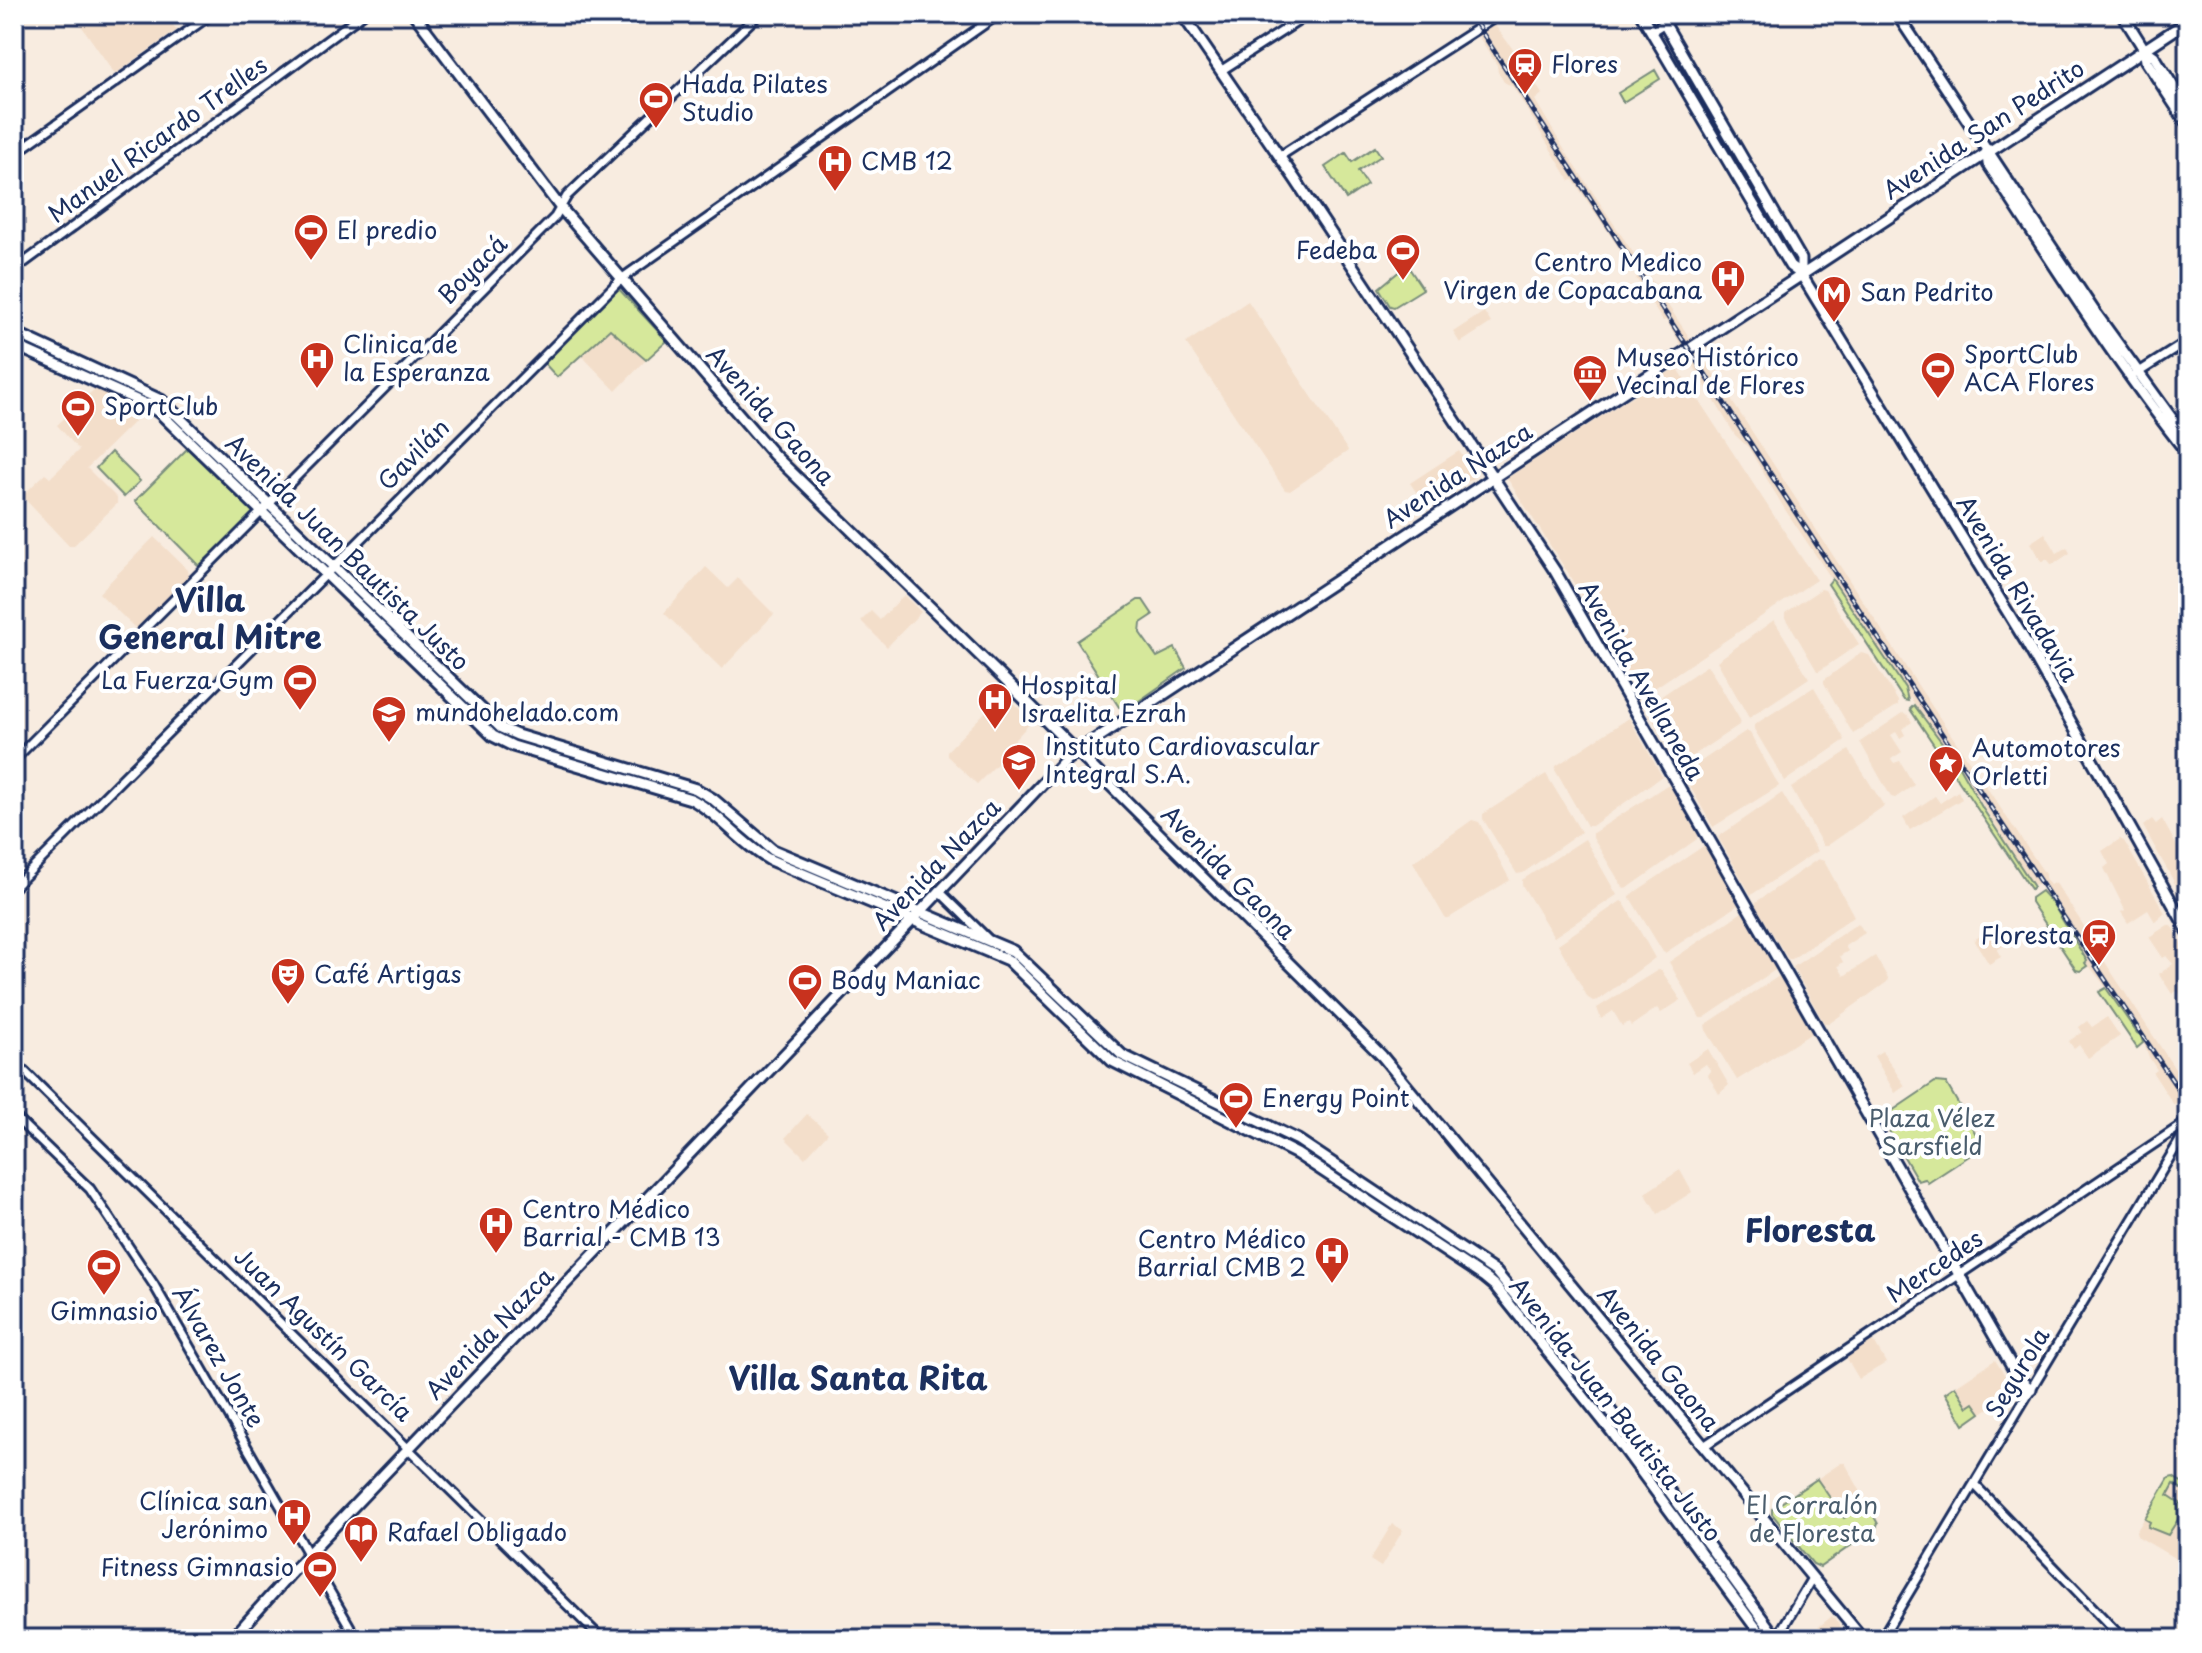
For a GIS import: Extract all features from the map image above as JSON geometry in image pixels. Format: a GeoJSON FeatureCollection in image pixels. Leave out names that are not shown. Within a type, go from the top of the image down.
{"type":"FeatureCollection","features":[{"type":"Feature","properties":{"kind":"main road","name":"Avenida Gaona"},"geometry":{"type":"LineString","coordinates":[[414,14],[560,207],[790,472],[1382,1056],[1863,1639]]}},
{"type":"Feature","properties":{"kind":"main road","name":"Avenida Avellaneda"},"geometry":{"type":"LineString","coordinates":[[1182,14],[1280,156],[1555,571],[2019,1379],[2031,1389]]}},
{"type":"Feature","properties":{"kind":"main road","name":"Avenida Rivadavia"},"geometry":{"type":"LineString","coordinates":[[1641,14],[1790,266],[1801,274],[2026,642],[2188,931]]}},
{"type":"Feature","properties":{"kind":"main road"},"geometry":{"type":"LineString","coordinates":[[1897,14],[2188,454]]}},
{"type":"Feature","properties":{"kind":"main road"},"geometry":{"type":"LineString","coordinates":[[2122,14],[2144,49],[2146,61],[2188,125]]}},
{"type":"Feature","properties":{"kind":"main road","name":"Avenida Rivadavia"},"geometry":{"type":"LineString","coordinates":[[1662,19],[1801,259],[1801,274]]}},
{"type":"Feature","properties":{"kind":"main road","name":"Avenida San Pedrito"},"geometry":{"type":"LineString","coordinates":[[1801,274],[2188,21]]}},
{"type":"Feature","properties":{"kind":"main road"},"geometry":{"type":"LineString","coordinates":[[2144,49],[2154,56],[2188,110]]}},
{"type":"Feature","properties":{"kind":"main road","name":"Avenida Nazca"},"geometry":{"type":"LineString","coordinates":[[232,1639],[308,1554],[911,920],[1076,752],[1801,274]]}},
{"type":"Feature","properties":{"kind":"main road","name":"Avenida Juan Bautista Justo"},"geometry":{"type":"LineString","coordinates":[[14,332],[156,396],[501,728],[696,789],[713,799],[773,850],[1019,955],[1122,1055],[1298,1140],[1496,1272],[1610,1410],[1776,1639]]}},
{"type":"Feature","properties":{"kind":"main road","name":"Avenida Juan Bautista Justo"},"geometry":{"type":"LineString","coordinates":[[14,345],[153,408],[485,730],[500,740],[691,799],[770,860],[1008,960],[1112,1061],[1292,1151],[1490,1281],[1612,1432],[1764,1639]]}},
{"type":"Feature","properties":{"kind":"main road"},"geometry":{"type":"LineString","coordinates":[[2134,376],[2188,441]]}},
{"type":"Feature","properties":{"kind":"street"},"geometry":{"type":"LineString","coordinates":[[14,154],[212,14]]}},
{"type":"Feature","properties":{"kind":"street","name":"Manuel Ricardo Trelles"},"geometry":{"type":"LineString","coordinates":[[14,270],[363,14]]}},
{"type":"Feature","properties":{"kind":"street","name":"Boyacá"},"geometry":{"type":"LineString","coordinates":[[14,760],[555,217],[574,189],[759,14]]}},
{"type":"Feature","properties":{"kind":"street","name":"Gavilán"},"geometry":{"type":"LineString","coordinates":[[14,887],[621,279],[999,14]]}},
{"type":"Feature","properties":{"kind":"street"},"geometry":{"type":"LineString","coordinates":[[1222,70],[1309,14]]}},
{"type":"Feature","properties":{"kind":"street"},"geometry":{"type":"LineString","coordinates":[[1280,156],[1500,14]]}},
{"type":"Feature","properties":{"kind":"street"},"geometry":{"type":"LineString","coordinates":[[1652,31],[1662,19],[1679,14]]}},
{"type":"Feature","properties":{"kind":"street"},"geometry":{"type":"LineString","coordinates":[[2134,376],[2188,341]]}},
{"type":"Feature","properties":{"kind":"street"},"geometry":{"type":"LineString","coordinates":[[939,891],[989,940]]}},
{"type":"Feature","properties":{"kind":"street","name":"Juan Agustín García"},"geometry":{"type":"LineString","coordinates":[[14,1061],[602,1639]]}},
{"type":"Feature","properties":{"kind":"street","name":"Álvarez Jonte"},"geometry":{"type":"LineString","coordinates":[[14,1116],[86,1185],[105,1210],[154,1285],[357,1639]]}},
{"type":"Feature","properties":{"kind":"street","name":"Mercedes"},"geometry":{"type":"LineString","coordinates":[[1704,1446],[2171,1132],[2188,1124]]}},
{"type":"Feature","properties":{"kind":"street","name":"Segurola"},"geometry":{"type":"LineString","coordinates":[[1881,1639],[2188,1124]]}},
{"type":"Feature","properties":{"kind":"street"},"geometry":{"type":"LineString","coordinates":[[2171,1132],[2180,1141]]}},
{"type":"Feature","properties":{"kind":"street"},"geometry":{"type":"LineString","coordinates":[[1974,1484],[2123,1639]]}},
{"type":"Feature","properties":{"kind":"street"},"geometry":{"type":"LineString","coordinates":[[1776,1639],[1812,1578]]}},
{"type":"Feature","properties":{"kind":"shaded area"},"geometry":{"type":"Polygon","coordinates":[[[84,14],[165,14],[177,30],[115,74],[78,21],[84,14]]]}},
{"type":"Feature","properties":{"kind":"shaded area"},"geometry":{"type":"Polygon","coordinates":[[[1464,14],[1479,14],[1488,28],[1494,24],[1521,60],[1542,94],[1535,100],[1564,149],[2045,878],[2050,885],[2055,882],[2188,1089],[2188,1112],[2180,1101],[2174,1105],[2153,1073],[2157,1070],[2141,1036],[2102,982],[2088,968],[2053,904],[2042,893],[2043,889],[2039,884],[2032,885],[1955,760],[1910,698],[1907,699],[1905,688],[1784,508],[1748,447],[1735,435],[1666,320],[1663,321],[1636,278],[1638,276],[1573,180],[1570,181],[1513,87],[1504,82],[1497,65],[1464,14]]]}},
{"type":"Feature","properties":{"kind":"shaded area"},"geometry":{"type":"Polygon","coordinates":[[[1248,301],[1348,451],[1290,491],[1285,490],[1186,343],[1248,301]]]}},
{"type":"Feature","properties":{"kind":"shaded area"},"geometry":{"type":"Polygon","coordinates":[[[1484,312],[1491,323],[1460,343],[1453,332],[1484,312]]]}},
{"type":"Feature","properties":{"kind":"shaded area"},"geometry":{"type":"Polygon","coordinates":[[[611,328],[646,360],[616,391],[582,356],[611,328]]]}},
{"type":"Feature","properties":{"kind":"shaded area"},"geometry":{"type":"Polygon","coordinates":[[[1677,367],[1816,580],[1641,697],[1507,478],[1677,367]]]}},
{"type":"Feature","properties":{"kind":"shaded area"},"geometry":{"type":"Polygon","coordinates":[[[95,389],[139,408],[140,416],[87,468],[117,498],[117,504],[73,546],[69,546],[22,496],[45,474],[50,478],[79,450],[57,425],[68,415],[66,413],[95,389]]]}},
{"type":"Feature","properties":{"kind":"shaded area"},"geometry":{"type":"Polygon","coordinates":[[[1459,451],[1476,476],[1427,508],[1410,483],[1459,451]]]}},
{"type":"Feature","properties":{"kind":"shaded area"},"geometry":{"type":"Polygon","coordinates":[[[2045,533],[2057,553],[2067,547],[2070,553],[2052,565],[2047,559],[2042,562],[2030,543],[2045,533]]]}},
{"type":"Feature","properties":{"kind":"shaded area"},"geometry":{"type":"Polygon","coordinates":[[[154,537],[188,570],[189,576],[138,628],[99,593],[154,537]]]}},
{"type":"Feature","properties":{"kind":"shaded area"},"geometry":{"type":"Polygon","coordinates":[[[706,567],[728,588],[738,578],[774,614],[722,669],[664,613],[706,567]]]}},
{"type":"Feature","properties":{"kind":"shaded area"},"geometry":{"type":"Polygon","coordinates":[[[1821,589],[1825,590],[1859,644],[1817,671],[1785,613],[1821,589]]]}},
{"type":"Feature","properties":{"kind":"shaded area"},"geometry":{"type":"Polygon","coordinates":[[[904,595],[921,612],[887,647],[861,621],[871,611],[880,620],[904,595]]]}},
{"type":"Feature","properties":{"kind":"shaded area"},"geometry":{"type":"Polygon","coordinates":[[[1774,620],[1809,678],[1749,718],[1717,661],[1774,620]]]}},
{"type":"Feature","properties":{"kind":"shaded area"},"geometry":{"type":"Polygon","coordinates":[[[1861,653],[1869,655],[1898,705],[1853,734],[1824,680],[1861,653]]]}},
{"type":"Feature","properties":{"kind":"shaded area"},"geometry":{"type":"Polygon","coordinates":[[[1706,666],[1740,720],[1739,725],[1679,765],[1647,709],[1648,705],[1706,666]]]}},
{"type":"Feature","properties":{"kind":"shaded area"},"geometry":{"type":"Polygon","coordinates":[[[1814,687],[1845,740],[1785,781],[1754,725],[1814,687]]]}},
{"type":"Feature","properties":{"kind":"shaded area","name":"Hospital Israelita Ezrah"},"geometry":{"type":"Polygon","coordinates":[[[1002,695],[1032,721],[1008,747],[1011,750],[977,784],[947,756],[947,751],[1002,695]]]}},
{"type":"Feature","properties":{"kind":"shaded area"},"geometry":{"type":"Polygon","coordinates":[[[1903,713],[1912,722],[1902,729],[1905,735],[1900,738],[1896,732],[1891,735],[1902,752],[1891,759],[1894,763],[1900,761],[1914,785],[1895,798],[1891,797],[1860,742],[1903,713]]]}},
{"type":"Feature","properties":{"kind":"shaded area"},"geometry":{"type":"Polygon","coordinates":[[[1629,718],[1662,776],[1592,826],[1587,826],[1555,770],[1556,766],[1629,718]]]}},
{"type":"Feature","properties":{"kind":"shaded area"},"geometry":{"type":"Polygon","coordinates":[[[1746,731],[1750,733],[1779,786],[1713,827],[1684,776],[1685,772],[1746,731]]]}},
{"type":"Feature","properties":{"kind":"shaded area"},"geometry":{"type":"Polygon","coordinates":[[[1849,750],[1884,806],[1823,846],[1791,788],[1849,750]]]}},
{"type":"Feature","properties":{"kind":"shaded area"},"geometry":{"type":"Polygon","coordinates":[[[1546,774],[1581,832],[1523,873],[1517,874],[1483,819],[1483,814],[1546,774]]]}},
{"type":"Feature","properties":{"kind":"shaded area"},"geometry":{"type":"Polygon","coordinates":[[[1667,785],[1698,835],[1697,839],[1624,889],[1593,838],[1593,833],[1667,785]]]}},
{"type":"Feature","properties":{"kind":"shaded area"},"geometry":{"type":"Polygon","coordinates":[[[1958,791],[1962,799],[1910,830],[1903,818],[1935,796],[1940,803],[1958,791]]]}},
{"type":"Feature","properties":{"kind":"shaded area"},"geometry":{"type":"Polygon","coordinates":[[[1782,793],[1817,851],[1751,895],[1718,837],[1782,793]]]}},
{"type":"Feature","properties":{"kind":"shaded area"},"geometry":{"type":"Polygon","coordinates":[[[2152,819],[2156,824],[2162,819],[2178,848],[2188,843],[2188,865],[2184,867],[2187,872],[2182,875],[2188,886],[2187,899],[2183,898],[2143,826],[2152,819]]]}},
{"type":"Feature","properties":{"kind":"shaded area"},"geometry":{"type":"Polygon","coordinates":[[[1472,820],[1479,822],[1510,880],[1445,918],[1413,862],[1472,820]]]}},
{"type":"Feature","properties":{"kind":"shaded area"},"geometry":{"type":"Polygon","coordinates":[[[1585,839],[1617,895],[1554,937],[1522,885],[1522,880],[1585,839]]]}},
{"type":"Feature","properties":{"kind":"shaded area"},"geometry":{"type":"Polygon","coordinates":[[[2120,839],[2165,913],[2155,922],[2148,910],[2128,923],[2121,912],[2125,910],[2104,868],[2109,864],[2102,851],[2120,839]]]}},
{"type":"Feature","properties":{"kind":"shaded area"},"geometry":{"type":"Polygon","coordinates":[[[1705,845],[1738,905],[1665,953],[1629,896],[1705,845]]]}},
{"type":"Feature","properties":{"kind":"shaded area"},"geometry":{"type":"Polygon","coordinates":[[[1818,859],[1824,861],[1854,916],[1788,959],[1756,902],[1818,859]]]}},
{"type":"Feature","properties":{"kind":"shaded area"},"geometry":{"type":"Polygon","coordinates":[[[1621,901],[1655,958],[1593,1001],[1588,998],[1558,944],[1621,901]]]}},
{"type":"Feature","properties":{"kind":"shaded area"},"geometry":{"type":"Polygon","coordinates":[[[1742,912],[1775,965],[1775,970],[1700,1018],[1669,962],[1742,912]]]}},
{"type":"Feature","properties":{"kind":"shaded area"},"geometry":{"type":"Polygon","coordinates":[[[1858,923],[1865,933],[1845,946],[1848,951],[1840,956],[1843,962],[1838,966],[1844,976],[1875,956],[1888,978],[1887,982],[1830,1023],[1824,1023],[1793,967],[1858,923]]]}},
{"type":"Feature","properties":{"kind":"shaded area"},"geometry":{"type":"Polygon","coordinates":[[[1997,925],[2008,942],[1997,950],[2001,957],[1989,964],[1974,940],[1997,925]]]}},
{"type":"Feature","properties":{"kind":"shaded area"},"geometry":{"type":"Polygon","coordinates":[[[2171,925],[2188,956],[2188,1003],[2177,991],[2172,994],[2159,974],[2173,964],[2166,956],[2163,958],[2149,937],[2171,925]]]}},
{"type":"Feature","properties":{"kind":"shaded area"},"geometry":{"type":"Polygon","coordinates":[[[1658,970],[1681,1000],[1661,1013],[1657,1008],[1631,1026],[1629,1022],[1622,1026],[1613,1011],[1601,1019],[1597,1008],[1658,970]]]}},
{"type":"Feature","properties":{"kind":"shaded area"},"geometry":{"type":"Polygon","coordinates":[[[1779,976],[1783,978],[1812,1033],[1737,1080],[1705,1025],[1779,976]]]}},
{"type":"Feature","properties":{"kind":"shaded area"},"geometry":{"type":"Polygon","coordinates":[[[2107,1017],[2120,1036],[2088,1058],[2079,1045],[2074,1049],[2069,1041],[2082,1032],[2079,1027],[2087,1021],[2092,1027],[2107,1017]]]}},
{"type":"Feature","properties":{"kind":"shaded area"},"geometry":{"type":"Polygon","coordinates":[[[1708,1049],[1729,1085],[1719,1094],[1708,1075],[1711,1071],[1706,1064],[1693,1073],[1687,1063],[1708,1049]]]}},
{"type":"Feature","properties":{"kind":"shaded area"},"geometry":{"type":"Polygon","coordinates":[[[1882,1051],[1905,1086],[1895,1093],[1874,1056],[1882,1051]]]}},
{"type":"Feature","properties":{"kind":"shaded area"},"geometry":{"type":"Polygon","coordinates":[[[807,1114],[828,1133],[805,1158],[785,1138],[807,1114]]]}},
{"type":"Feature","properties":{"kind":"shaded area"},"geometry":{"type":"Polygon","coordinates":[[[1680,1170],[1692,1192],[1658,1214],[1645,1193],[1680,1170]]]}},
{"type":"Feature","properties":{"kind":"shaded area"},"geometry":{"type":"Polygon","coordinates":[[[1870,1341],[1874,1342],[1886,1363],[1859,1379],[1846,1357],[1870,1341]]]}},
{"type":"Feature","properties":{"kind":"shaded area"},"geometry":{"type":"Polygon","coordinates":[[[1995,1360],[2015,1391],[1964,1425],[1945,1393],[1995,1360]]]}},
{"type":"Feature","properties":{"kind":"shaded area"},"geometry":{"type":"Polygon","coordinates":[[[1845,1463],[1867,1503],[1844,1518],[1817,1479],[1845,1463]]]}},
{"type":"Feature","properties":{"kind":"shaded area"},"geometry":{"type":"Polygon","coordinates":[[[2173,1477],[2188,1486],[2188,1566],[2137,1536],[2136,1532],[2169,1478],[2173,1477]]]}},
{"type":"Feature","properties":{"kind":"shaded area"},"geometry":{"type":"Polygon","coordinates":[[[1392,1524],[1403,1530],[1381,1567],[1370,1560],[1392,1524]]]}},
{"type":"Feature","properties":{"kind":"shaded area"},"geometry":{"type":"Polygon","coordinates":[[[1832,1616],[1848,1636],[1844,1639],[1804,1639],[1832,1616]]]}},
{"type":"Feature","properties":{"kind":"green space"},"geometry":{"type":"Polygon","coordinates":[[[1655,70],[1660,79],[1623,102],[1618,93],[1655,70]]]}},
{"type":"Feature","properties":{"kind":"green space"},"geometry":{"type":"Polygon","coordinates":[[[1375,147],[1381,156],[1358,171],[1367,185],[1346,199],[1325,167],[1346,153],[1352,162],[1375,147]]]}},
{"type":"Feature","properties":{"kind":"green space","name":"Fedeba"},"geometry":{"type":"Polygon","coordinates":[[[1407,265],[1423,289],[1394,307],[1390,306],[1379,288],[1407,265]]]}},
{"type":"Feature","properties":{"kind":"green space"},"geometry":{"type":"Polygon","coordinates":[[[617,287],[667,341],[646,360],[610,329],[557,377],[543,362],[617,287]]]}},
{"type":"Feature","properties":{"kind":"green space"},"geometry":{"type":"Polygon","coordinates":[[[189,447],[254,513],[199,566],[135,501],[189,447]]]}},
{"type":"Feature","properties":{"kind":"green space"},"geometry":{"type":"Polygon","coordinates":[[[111,452],[140,481],[124,497],[96,468],[111,452]]]}},
{"type":"Feature","properties":{"kind":"green space"},"geometry":{"type":"Polygon","coordinates":[[[1832,579],[1905,688],[1908,701],[1904,700],[1828,584],[1832,579]]]}},
{"type":"Feature","properties":{"kind":"green space"},"geometry":{"type":"Polygon","coordinates":[[[1138,600],[1143,600],[1153,615],[1141,623],[1140,633],[1157,657],[1175,648],[1186,668],[1129,708],[1119,707],[1077,641],[1138,600]]]}},
{"type":"Feature","properties":{"kind":"green space"},"geometry":{"type":"Polygon","coordinates":[[[1914,705],[1955,760],[1947,764],[1910,709],[1914,705]]]}},
{"type":"Feature","properties":{"kind":"green space"},"geometry":{"type":"Polygon","coordinates":[[[1958,765],[2034,887],[2031,889],[1952,771],[1958,765]]]}},
{"type":"Feature","properties":{"kind":"green space"},"geometry":{"type":"Polygon","coordinates":[[[2041,891],[2053,904],[2087,961],[2087,966],[2080,971],[2076,970],[2031,902],[2031,898],[2041,891]]]}},
{"type":"Feature","properties":{"kind":"green space"},"geometry":{"type":"Polygon","coordinates":[[[2106,988],[2141,1035],[2143,1043],[2137,1048],[2099,992],[2106,988]]]}},
{"type":"Feature","properties":{"kind":"green space","name":"Plaza Vélez Sarsfield"},"geometry":{"type":"Polygon","coordinates":[[[1935,1082],[1946,1083],[1980,1141],[1976,1145],[1978,1150],[1928,1183],[1925,1179],[1918,1181],[1885,1124],[1889,1113],[1935,1082]]]}},
{"type":"Feature","properties":{"kind":"green space"},"geometry":{"type":"Polygon","coordinates":[[[1955,1386],[1968,1407],[1974,1403],[1981,1413],[1964,1425],[1945,1393],[1955,1386]]]}},
{"type":"Feature","properties":{"kind":"green space"},"geometry":{"type":"Polygon","coordinates":[[[2173,1477],[2188,1486],[2188,1493],[2174,1484],[2168,1495],[2186,1507],[2168,1535],[2148,1527],[2150,1522],[2145,1519],[2169,1478],[2173,1477]]]}},
{"type":"Feature","properties":{"kind":"green space","name":"El Corralón de Floresta"},"geometry":{"type":"Polygon","coordinates":[[[1817,1479],[1844,1518],[1867,1503],[1878,1524],[1820,1567],[1813,1564],[1772,1514],[1772,1509],[1817,1479]]]}},
{"type":"Feature","properties":{"kind":"railway"},"geometry":{"type":"LineString","coordinates":[[1470,14],[1841,582],[2188,1104]]}},
{"type":"Feature","properties":{"kind":"place","name":"Flores"},"geometry":{"type":"Point","coordinates":[1525,96]}},
{"type":"Feature","properties":{"kind":"place","name":"Hada Pilates Studio"},"geometry":{"type":"Point","coordinates":[656,130]}},
{"type":"Feature","properties":{"kind":"place","name":"CMB 12"},"geometry":{"type":"Point","coordinates":[835,193]}},
{"type":"Feature","properties":{"kind":"place","name":"El predio"},"geometry":{"type":"Point","coordinates":[311,262]}},
{"type":"Feature","properties":{"kind":"place","name":"Fedeba"},"geometry":{"type":"Point","coordinates":[1403,282]}},
{"type":"Feature","properties":{"kind":"place","name":"Centro Medico Virgen de Copacabana"},"geometry":{"type":"Point","coordinates":[1728,308]}},
{"type":"Feature","properties":{"kind":"place","name":"San Pedrito"},"geometry":{"type":"Point","coordinates":[1834,324]}},
{"type":"Feature","properties":{"kind":"place","name":"Clinica de la Esperanza"},"geometry":{"type":"Point","coordinates":[317,390]}},
{"type":"Feature","properties":{"kind":"place","name":"SportClub ACA Flores"},"geometry":{"type":"Point","coordinates":[1938,400]}},
{"type":"Feature","properties":{"kind":"place","name":"Museo Histórico Vecinal de Flores"},"geometry":{"type":"Point","coordinates":[1590,403]}},
{"type":"Feature","properties":{"kind":"place","name":"SportClub"},"geometry":{"type":"Point","coordinates":[78,438]}},
{"type":"Feature","properties":{"kind":"place","name":"La Fuerza Gym"},"geometry":{"type":"Point","coordinates":[300,712]}},
{"type":"Feature","properties":{"kind":"place","name":"Hospital Israelita Ezrah"},"geometry":{"type":"Point","coordinates":[995,731]}},
{"type":"Feature","properties":{"kind":"place","name":"mundohelado.com"},"geometry":{"type":"Point","coordinates":[389,744]}},
{"type":"Feature","properties":{"kind":"place","name":"Instituto Cardiovascular Integral S.A."},"geometry":{"type":"Point","coordinates":[1019,792]}},
{"type":"Feature","properties":{"kind":"place","name":"Automotores Orletti"},"geometry":{"type":"Point","coordinates":[1946,794]}},
{"type":"Feature","properties":{"kind":"place","name":"Floresta"},"geometry":{"type":"Point","coordinates":[2099,967]}},
{"type":"Feature","properties":{"kind":"place","name":"Café Artigas"},"geometry":{"type":"Point","coordinates":[288,1006]}},
{"type":"Feature","properties":{"kind":"place","name":"Body Maniac"},"geometry":{"type":"Point","coordinates":[805,1012]}},
{"type":"Feature","properties":{"kind":"place","name":"Energy Point"},"geometry":{"type":"Point","coordinates":[1236,1130]}},
{"type":"Feature","properties":{"kind":"place","name":"Centro Médico Barrial - CMB 13"},"geometry":{"type":"Point","coordinates":[496,1255]}},
{"type":"Feature","properties":{"kind":"place","name":"Centro Médico Barrial CMB 2"},"geometry":{"type":"Point","coordinates":[1332,1285]}},
{"type":"Feature","properties":{"kind":"place","name":"Gimnasio"},"geometry":{"type":"Point","coordinates":[104,1297]}},
{"type":"Feature","properties":{"kind":"place","name":"Clínica san Jerónimo"},"geometry":{"type":"Point","coordinates":[294,1547]}},
{"type":"Feature","properties":{"kind":"place","name":"Rafael Obligado"},"geometry":{"type":"Point","coordinates":[361,1564]}},
{"type":"Feature","properties":{"kind":"place","name":"Fitness Gimnasio"},"geometry":{"type":"Point","coordinates":[320,1599]}},
{"type":"Feature","properties":{"kind":"district","name":"Villa General Mitre"},"geometry":{"type":"Point","coordinates":[210,620]}},
{"type":"Feature","properties":{"kind":"district","name":"Floresta"},"geometry":{"type":"Point","coordinates":[1810,1231]}},
{"type":"Feature","properties":{"kind":"district","name":"Villa Santa Rita"},"geometry":{"type":"Point","coordinates":[858,1379]}}]}
